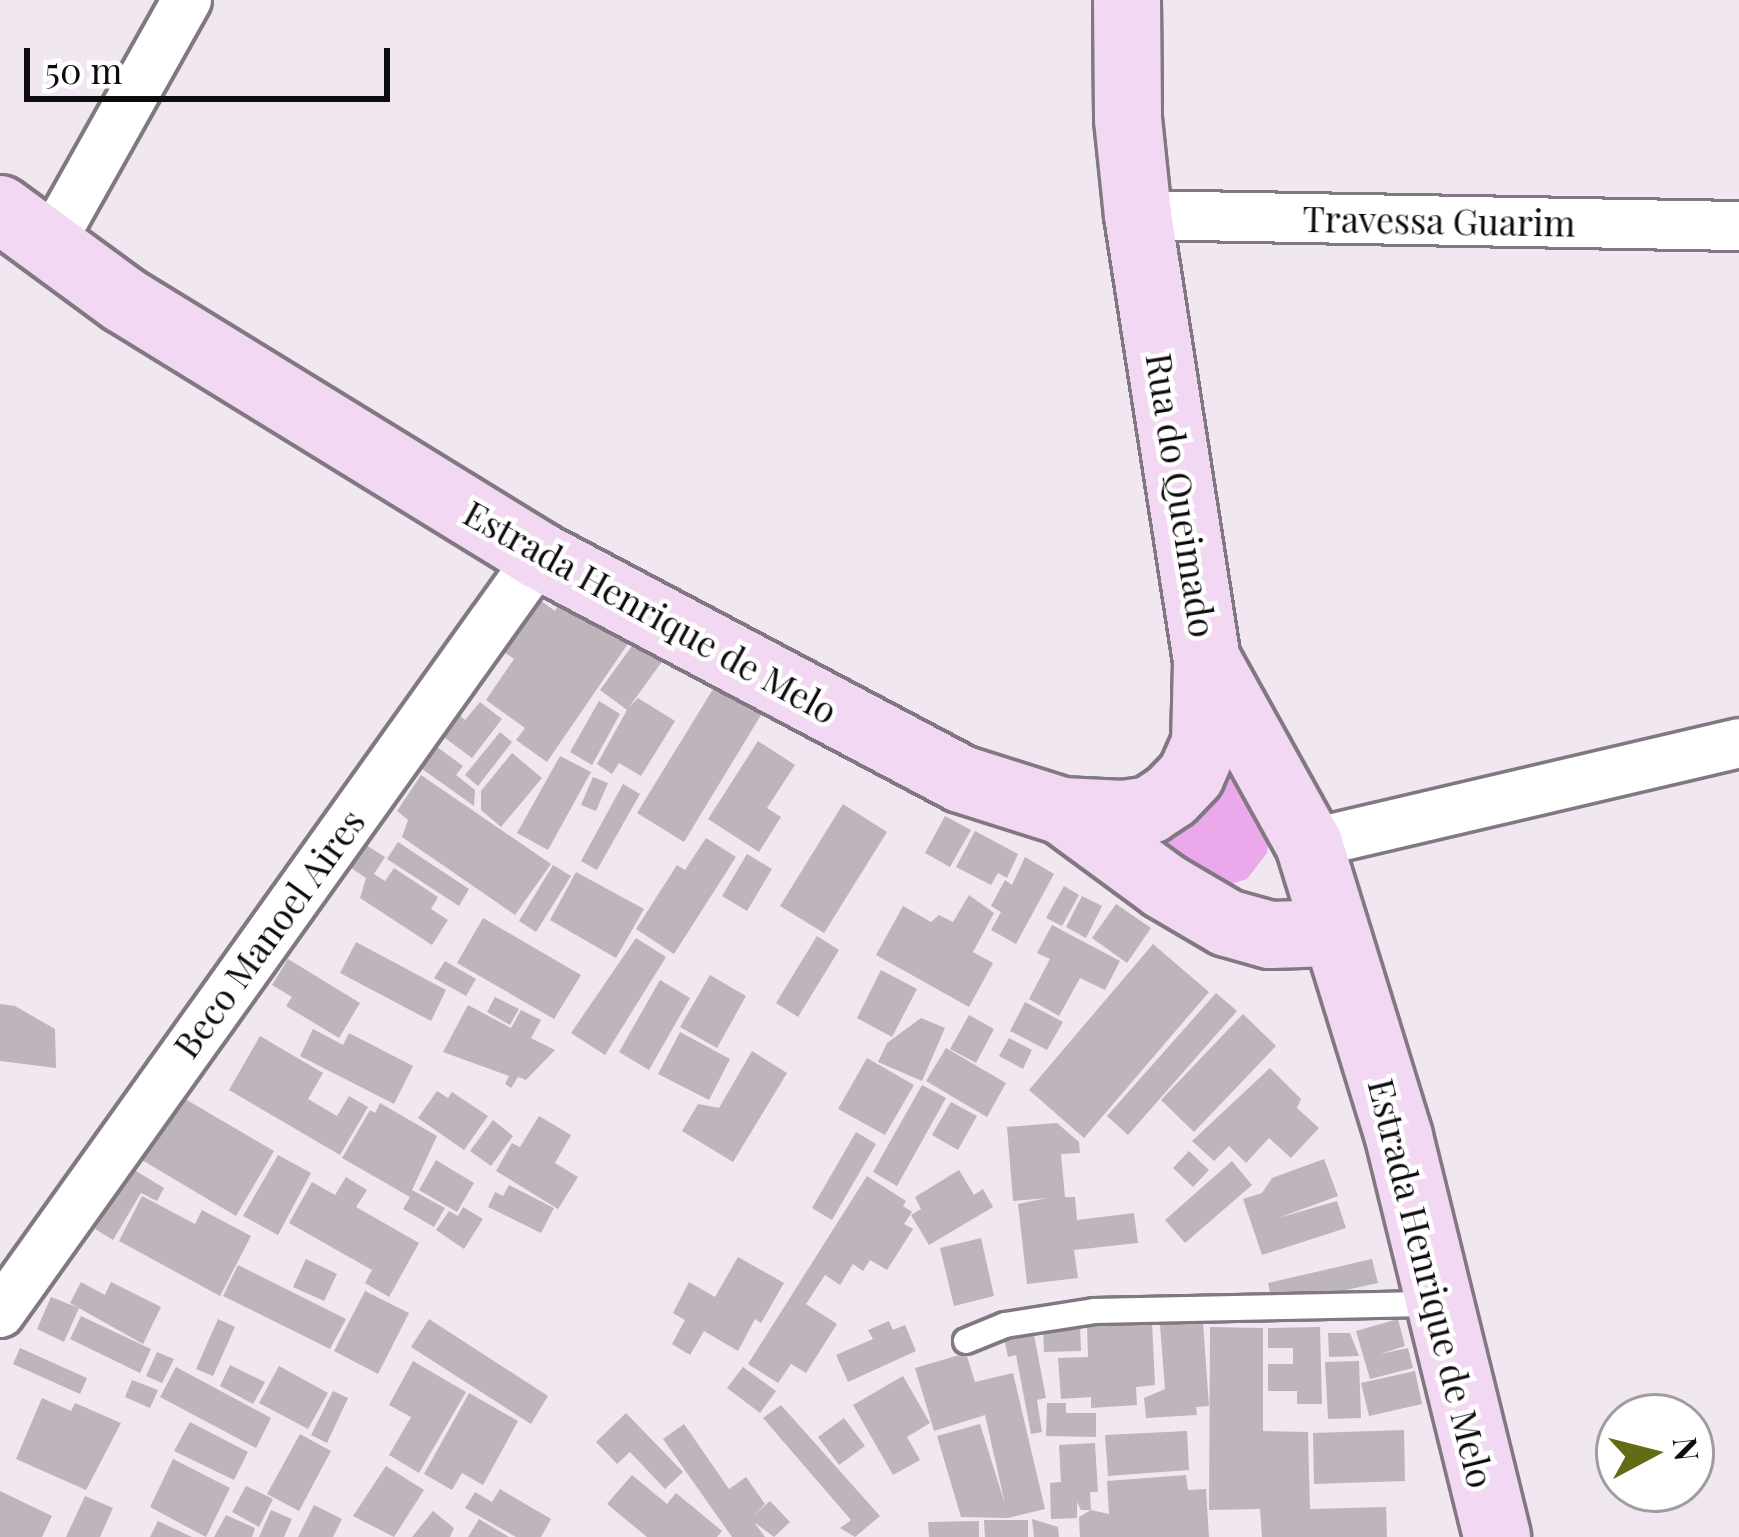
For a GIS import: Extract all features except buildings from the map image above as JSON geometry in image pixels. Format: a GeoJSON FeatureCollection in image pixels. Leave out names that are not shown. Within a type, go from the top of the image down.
{"type":"FeatureCollection","features":[{"type":"Feature","properties":{"kind":"main road","name":"Rua do Queimado"},"geometry":{"type":"LineString","coordinates":[[1127,0],[1128,119],[1138,215],[1208,660],[1309,844],[1365,1030]]}},
{"type":"Feature","properties":{"kind":"main road","name":"Estrada Henrique de Melo"},"geometry":{"type":"LineString","coordinates":[[25,226],[124,300],[540,556],[961,779],[1062,811],[1164,886],[1227,922],[1270,934],[1333,933]]}},
{"type":"Feature","properties":{"kind":"main road"},"geometry":{"type":"LineString","coordinates":[[1062,811],[1136,812],[1171,796],[1191,775],[1205,744],[1208,660]]}},
{"type":"Feature","properties":{"kind":"main road","name":"Estrada Henrique de Melo"},"geometry":{"type":"LineString","coordinates":[[1365,1030],[1399,1137],[1497,1537]]}},
{"type":"Feature","properties":{"kind":"street"},"geometry":{"type":"LineString","coordinates":[[25,226],[188,0]]}},
{"type":"Feature","properties":{"kind":"street","name":"Travessa Guarim"},"geometry":{"type":"LineString","coordinates":[[1138,215],[1739,226]]}},
{"type":"Feature","properties":{"kind":"street","name":"Beco Manoel Aires"},"geometry":{"type":"LineString","coordinates":[[0,1313],[18,1255],[540,556]]}},
{"type":"Feature","properties":{"kind":"street"},"geometry":{"type":"LineString","coordinates":[[1309,844],[1739,743]]}},
{"type":"Feature","properties":{"kind":"lane"},"geometry":{"type":"LineString","coordinates":[[967,1341],[1004,1325],[1094,1311],[1438,1304]]}},
{"type":"Feature","properties":{"kind":"shaded area"},"geometry":{"type":"Polygon","coordinates":[[[1242,743],[1270,821],[1267,853],[1247,879],[1206,892],[1137,852],[1242,743]]]}}]}
